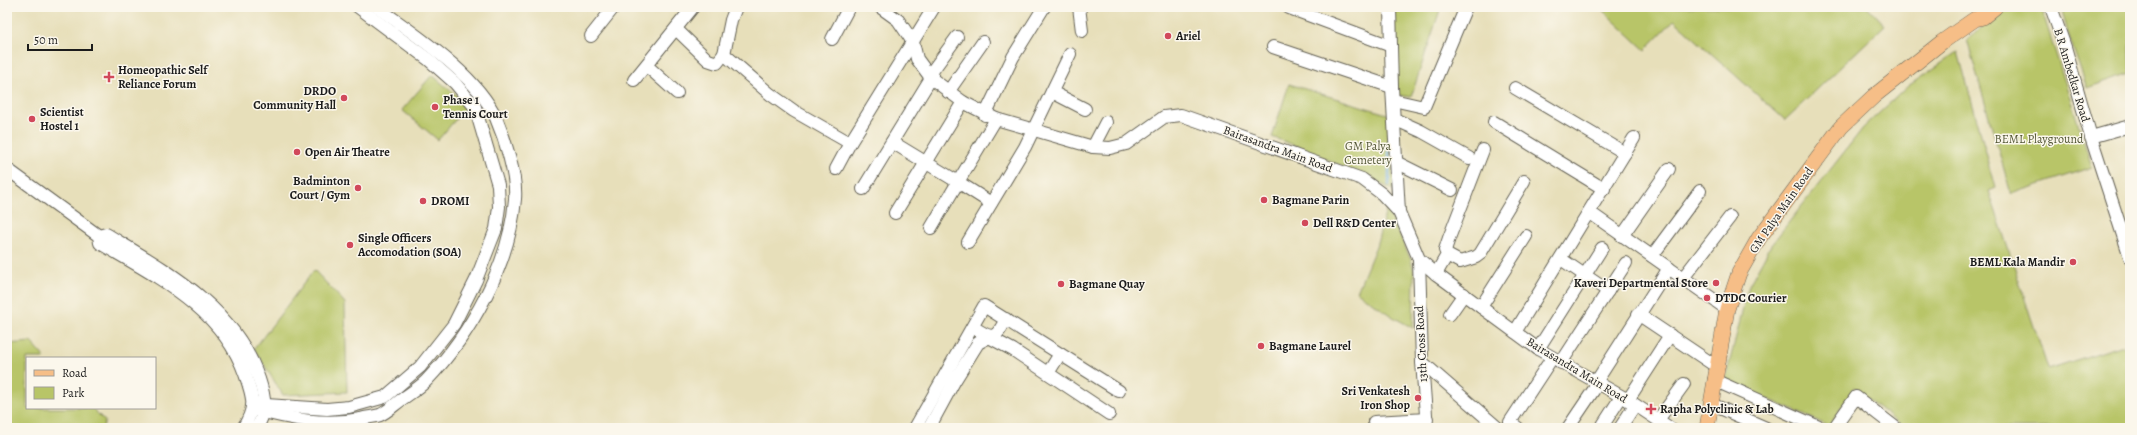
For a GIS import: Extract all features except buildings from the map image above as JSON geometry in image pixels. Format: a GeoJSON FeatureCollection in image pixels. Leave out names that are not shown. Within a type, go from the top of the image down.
{"type":"FeatureCollection","features":[{"type":"Feature","properties":{"kind":"main road"},"geometry":{"type":"LineString","coordinates":[[1715,374],[1718,370],[1747,275],[1779,224],[1811,180],[1862,115],[1908,76],[1949,47],[1995,7]]}},
{"type":"Feature","properties":{"kind":"main road","name":"GM Palya Main Road"},"geometry":{"type":"LineString","coordinates":[[1707,428],[1727,309],[1739,273],[1759,238],[1841,127],[1874,96],[1942,42],[1975,19],[1983,17]]}},
{"type":"Feature","properties":{"kind":"street"},"geometry":{"type":"LineString","coordinates":[[259,407],[285,418],[330,422],[380,415],[425,382],[446,357],[468,328],[503,259],[515,198],[505,140],[495,116],[482,96],[461,73],[358,7]]}},
{"type":"Feature","properties":{"kind":"street"},"geometry":{"type":"LineString","coordinates":[[259,407],[327,409],[349,408],[385,397],[420,367],[454,324],[489,250],[499,207],[498,185],[475,107],[455,83],[377,7]]}},
{"type":"Feature","properties":{"kind":"street"},"geometry":{"type":"LineString","coordinates":[[634,80],[647,66],[692,7]]}},
{"type":"Feature","properties":{"kind":"street"},"geometry":{"type":"LineString","coordinates":[[676,29],[708,60],[717,63],[724,54],[728,29],[736,7]]}},
{"type":"Feature","properties":{"kind":"street"},"geometry":{"type":"LineString","coordinates":[[832,39],[850,7]]}},
{"type":"Feature","properties":{"kind":"street","name":"Bairasandra Main Road"},"geometry":{"type":"LineString","coordinates":[[880,7],[898,20],[913,42],[917,59],[931,78],[963,102],[990,117],[1093,147],[1110,148],[1126,144],[1164,117],[1181,115],[1362,180],[1382,194],[1399,212],[1419,259],[1436,274],[1538,349],[1628,400],[1666,426]]}},
{"type":"Feature","properties":{"kind":"street"},"geometry":{"type":"LineString","coordinates":[[836,169],[850,143],[934,7]]}},
{"type":"Feature","properties":{"kind":"street"},"geometry":{"type":"LineString","coordinates":[[931,228],[958,182],[990,117],[1013,57],[1044,7]]}},
{"type":"Feature","properties":{"kind":"street"},"geometry":{"type":"LineString","coordinates":[[1079,7],[1082,31]]}},
{"type":"Feature","properties":{"kind":"street"},"geometry":{"type":"LineString","coordinates":[[1390,7],[1392,87],[1399,212]]}},
{"type":"Feature","properties":{"kind":"street"},"geometry":{"type":"LineString","coordinates":[[1393,100],[1424,107],[1466,7]]}},
{"type":"Feature","properties":{"kind":"street","name":"B R Ambedkar Road"},"geometry":{"type":"LineString","coordinates":[[2050,7],[2065,47],[2091,137],[2130,257]]}},
{"type":"Feature","properties":{"kind":"street"},"geometry":{"type":"LineString","coordinates":[[1289,8],[1391,46]]}},
{"type":"Feature","properties":{"kind":"street"},"geometry":{"type":"LineString","coordinates":[[591,36],[609,9]]}},
{"type":"Feature","properties":{"kind":"street"},"geometry":{"type":"LineString","coordinates":[[863,189],[931,78],[933,70],[957,37]]}},
{"type":"Feature","properties":{"kind":"street"},"geometry":{"type":"LineString","coordinates":[[948,92],[983,42]]}},
{"type":"Feature","properties":{"kind":"street"},"geometry":{"type":"LineString","coordinates":[[1273,47],[1392,87]]}},
{"type":"Feature","properties":{"kind":"street"},"geometry":{"type":"LineString","coordinates":[[724,54],[770,94],[794,111],[850,143]]}},
{"type":"Feature","properties":{"kind":"street"},"geometry":{"type":"LineString","coordinates":[[968,242],[1034,131],[1070,54]]}},
{"type":"Feature","properties":{"kind":"street"},"geometry":{"type":"LineString","coordinates":[[647,66],[677,93]]}},
{"type":"Feature","properties":{"kind":"street"},"geometry":{"type":"LineString","coordinates":[[1515,88],[1625,153]]}},
{"type":"Feature","properties":{"kind":"street"},"geometry":{"type":"LineString","coordinates":[[1052,92],[1085,109]]}},
{"type":"Feature","properties":{"kind":"street"},"geometry":{"type":"LineString","coordinates":[[895,213],[963,102]]}},
{"type":"Feature","properties":{"kind":"street"},"geometry":{"type":"LineString","coordinates":[[1394,119],[1421,131],[1468,158]]}},
{"type":"Feature","properties":{"kind":"street"},"geometry":{"type":"LineString","coordinates":[[1093,147],[1106,122]]}},
{"type":"Feature","properties":{"kind":"street"},"geometry":{"type":"LineString","coordinates":[[1494,122],[1604,188]]}},
{"type":"Feature","properties":{"kind":"street"},"geometry":{"type":"LineString","coordinates":[[2091,137],[2130,126]]}},
{"type":"Feature","properties":{"kind":"street"},"geometry":{"type":"LineString","coordinates":[[1515,332],[1634,138]]}},
{"type":"Feature","properties":{"kind":"street"},"geometry":{"type":"LineString","coordinates":[[892,142],[991,203]]}},
{"type":"Feature","properties":{"kind":"street"},"geometry":{"type":"LineString","coordinates":[[1483,150],[1449,238],[1445,250],[1447,255],[1460,262],[1476,258],[1480,254],[1524,182]]}},
{"type":"Feature","properties":{"kind":"street"},"geometry":{"type":"LineString","coordinates":[[1396,162],[1452,190]]}},
{"type":"Feature","properties":{"kind":"street"},"geometry":{"type":"LineString","coordinates":[[7,169],[99,236],[100,243],[134,257],[180,291],[201,309],[222,331],[236,352],[250,389],[259,407],[256,428]]}},
{"type":"Feature","properties":{"kind":"street"},"geometry":{"type":"LineString","coordinates":[[1622,236],[1669,169]]}},
{"type":"Feature","properties":{"kind":"street"},"geometry":{"type":"LineString","coordinates":[[1652,256],[1700,191]]}},
{"type":"Feature","properties":{"kind":"street"},"geometry":{"type":"LineString","coordinates":[[1589,212],[1727,309]]}},
{"type":"Feature","properties":{"kind":"street"},"geometry":{"type":"LineString","coordinates":[[1683,278],[1730,217]]}},
{"type":"Feature","properties":{"kind":"street"},"geometry":{"type":"LineString","coordinates":[[1481,308],[1526,236]]}},
{"type":"Feature","properties":{"kind":"street"},"geometry":{"type":"LineString","coordinates":[[1538,349],[1602,248]]}},
{"type":"Feature","properties":{"kind":"street"},"geometry":{"type":"LineString","coordinates":[[1436,274],[1447,255]]}},
{"type":"Feature","properties":{"kind":"street","name":"13th Cross Road"},"geometry":{"type":"LineString","coordinates":[[1419,259],[1422,362],[1427,423]]}},
{"type":"Feature","properties":{"kind":"street"},"geometry":{"type":"LineString","coordinates":[[1561,259],[1608,291]]}},
{"type":"Feature","properties":{"kind":"street"},"geometry":{"type":"LineString","coordinates":[[1510,426],[1608,291],[1626,263]]}},
{"type":"Feature","properties":{"kind":"street"},"geometry":{"type":"LineString","coordinates":[[1568,428],[1595,388],[1596,382],[1668,268]]}},
{"type":"Feature","properties":{"kind":"street"},"geometry":{"type":"LineString","coordinates":[[1450,314],[1464,294]]}},
{"type":"Feature","properties":{"kind":"street"},"geometry":{"type":"LineString","coordinates":[[915,428],[984,306],[1119,391]]}},
{"type":"Feature","properties":{"kind":"street"},"geometry":{"type":"LineString","coordinates":[[1638,314],[1670,335],[1715,374],[1821,428]]}},
{"type":"Feature","properties":{"kind":"street"},"geometry":{"type":"LineString","coordinates":[[929,428],[955,380],[978,343],[989,337],[995,336],[1000,332],[1006,319]]}},
{"type":"Feature","properties":{"kind":"street"},"geometry":{"type":"LineString","coordinates":[[973,327],[1048,373],[1109,414]]}},
{"type":"Feature","properties":{"kind":"street"},"geometry":{"type":"LineString","coordinates":[[1601,428],[1628,400],[1670,335]]}},
{"type":"Feature","properties":{"kind":"street"},"geometry":{"type":"LineString","coordinates":[[1048,373],[1060,354]]}},
{"type":"Feature","properties":{"kind":"street"},"geometry":{"type":"LineString","coordinates":[[1422,362],[1471,397],[1498,428]]}},
{"type":"Feature","properties":{"kind":"street"},"geometry":{"type":"LineString","coordinates":[[1666,426],[1684,384]]}},
{"type":"Feature","properties":{"kind":"street"},"geometry":{"type":"LineString","coordinates":[[1834,428],[1856,397],[1896,428]]}},
{"type":"Feature","properties":{"kind":"street"},"geometry":{"type":"LineString","coordinates":[[1620,428],[1628,400]]}},
{"type":"Feature","properties":{"kind":"street"},"geometry":{"type":"LineString","coordinates":[[1711,404],[1766,428]]}},
{"type":"Feature","properties":{"kind":"street"},"geometry":{"type":"LineString","coordinates":[[243,428],[259,407]]}},
{"type":"Feature","properties":{"kind":"street"},"geometry":{"type":"LineString","coordinates":[[1374,422],[1427,423]]}},
{"type":"Feature","properties":{"kind":"green space"},"geometry":{"type":"Polygon","coordinates":[[[1393,7],[1441,7],[1411,97],[1397,95],[1393,7]]]}},
{"type":"Feature","properties":{"kind":"green space"},"geometry":{"type":"Polygon","coordinates":[[[1599,7],[1868,7],[1885,25],[1785,120],[1674,20],[1645,50],[1599,7]]]}},
{"type":"Feature","properties":{"kind":"green space","name":"BEML Playground"},"geometry":{"type":"Polygon","coordinates":[[[2005,7],[2041,7],[2092,167],[2011,194],[1967,40],[2005,7]]]}},
{"type":"Feature","properties":{"kind":"green space"},"geometry":{"type":"Polygon","coordinates":[[[2061,7],[2130,7],[2130,73],[2087,88],[2069,37],[2061,7]]]}},
{"type":"Feature","properties":{"kind":"green space"},"geometry":{"type":"Polygon","coordinates":[[[1958,52],[1996,188],[1989,191],[2048,369],[2130,343],[2130,428],[1904,428],[1854,388],[1829,426],[1725,380],[1749,285],[1771,245],[1863,128],[1908,86],[1958,52]]]}},
{"type":"Feature","properties":{"kind":"green space","name":"Phase 1 Tennis Court"},"geometry":{"type":"Polygon","coordinates":[[[432,75],[468,105],[438,140],[402,110],[432,75]]]}},
{"type":"Feature","properties":{"kind":"green space","name":"GM Palya Cemetery"},"geometry":{"type":"Polygon","coordinates":[[[1289,84],[1390,115],[1394,190],[1302,148],[1272,137],[1289,84]]]}},
{"type":"Feature","properties":{"kind":"green space"},"geometry":{"type":"Polygon","coordinates":[[[1387,207],[1411,260],[1414,271],[1413,328],[1393,317],[1357,292],[1376,246],[1387,207]]]}},
{"type":"Feature","properties":{"kind":"green space"},"geometry":{"type":"Polygon","coordinates":[[[314,270],[345,303],[347,392],[283,395],[254,349],[314,270]]]}},
{"type":"Feature","properties":{"kind":"green space"},"geometry":{"type":"Polygon","coordinates":[[[31,342],[44,357],[26,357],[26,409],[93,409],[105,421],[103,428],[7,428],[7,344],[31,342]]]}},
{"type":"Feature","properties":{"kind":"waterway"},"geometry":{"type":"LineString","coordinates":[[1389,141],[1389,185]]}},
{"type":"Feature","properties":{"kind":"place","name":"Ariel"},"geometry":{"type":"Point","coordinates":[1168,36]}},
{"type":"Feature","properties":{"kind":"place","name":"Homeopathic Self Reliance Forum"},"geometry":{"type":"Point","coordinates":[109,77]}},
{"type":"Feature","properties":{"kind":"place","name":"DRDO Community Hall"},"geometry":{"type":"Point","coordinates":[344,98]}},
{"type":"Feature","properties":{"kind":"place","name":"Phase 1 Tennis Court"},"geometry":{"type":"Point","coordinates":[435,107]}},
{"type":"Feature","properties":{"kind":"place","name":"Scientist Hostel 1"},"geometry":{"type":"Point","coordinates":[32,119]}},
{"type":"Feature","properties":{"kind":"place","name":"Open Air Theatre"},"geometry":{"type":"Point","coordinates":[297,152]}},
{"type":"Feature","properties":{"kind":"place","name":"Badminton Court / Gym"},"geometry":{"type":"Point","coordinates":[358,188]}},
{"type":"Feature","properties":{"kind":"place","name":"Bagmane Parin"},"geometry":{"type":"Point","coordinates":[1264,200]}},
{"type":"Feature","properties":{"kind":"place","name":"DROMI"},"geometry":{"type":"Point","coordinates":[423,201]}},
{"type":"Feature","properties":{"kind":"place","name":"Dell R&D Center"},"geometry":{"type":"Point","coordinates":[1305,223]}},
{"type":"Feature","properties":{"kind":"place","name":"Single Officers Accomodation (SOA)"},"geometry":{"type":"Point","coordinates":[350,245]}},
{"type":"Feature","properties":{"kind":"place","name":"BEML Kala Mandir"},"geometry":{"type":"Point","coordinates":[2073,262]}},
{"type":"Feature","properties":{"kind":"place","name":"Kaveri Departmental Store"},"geometry":{"type":"Point","coordinates":[1716,283]}},
{"type":"Feature","properties":{"kind":"place","name":"Bagmane Quay"},"geometry":{"type":"Point","coordinates":[1061,284]}},
{"type":"Feature","properties":{"kind":"place","name":"DTDC Courier"},"geometry":{"type":"Point","coordinates":[1707,298]}},
{"type":"Feature","properties":{"kind":"place","name":"Bagmane Laurel"},"geometry":{"type":"Point","coordinates":[1261,346]}},
{"type":"Feature","properties":{"kind":"place","name":"Sri Venkatesh Iron Shop"},"geometry":{"type":"Point","coordinates":[1418,398]}},
{"type":"Feature","properties":{"kind":"place","name":"Rapha Polyclinic & Lab"},"geometry":{"type":"Point","coordinates":[1651,409]}}]}
